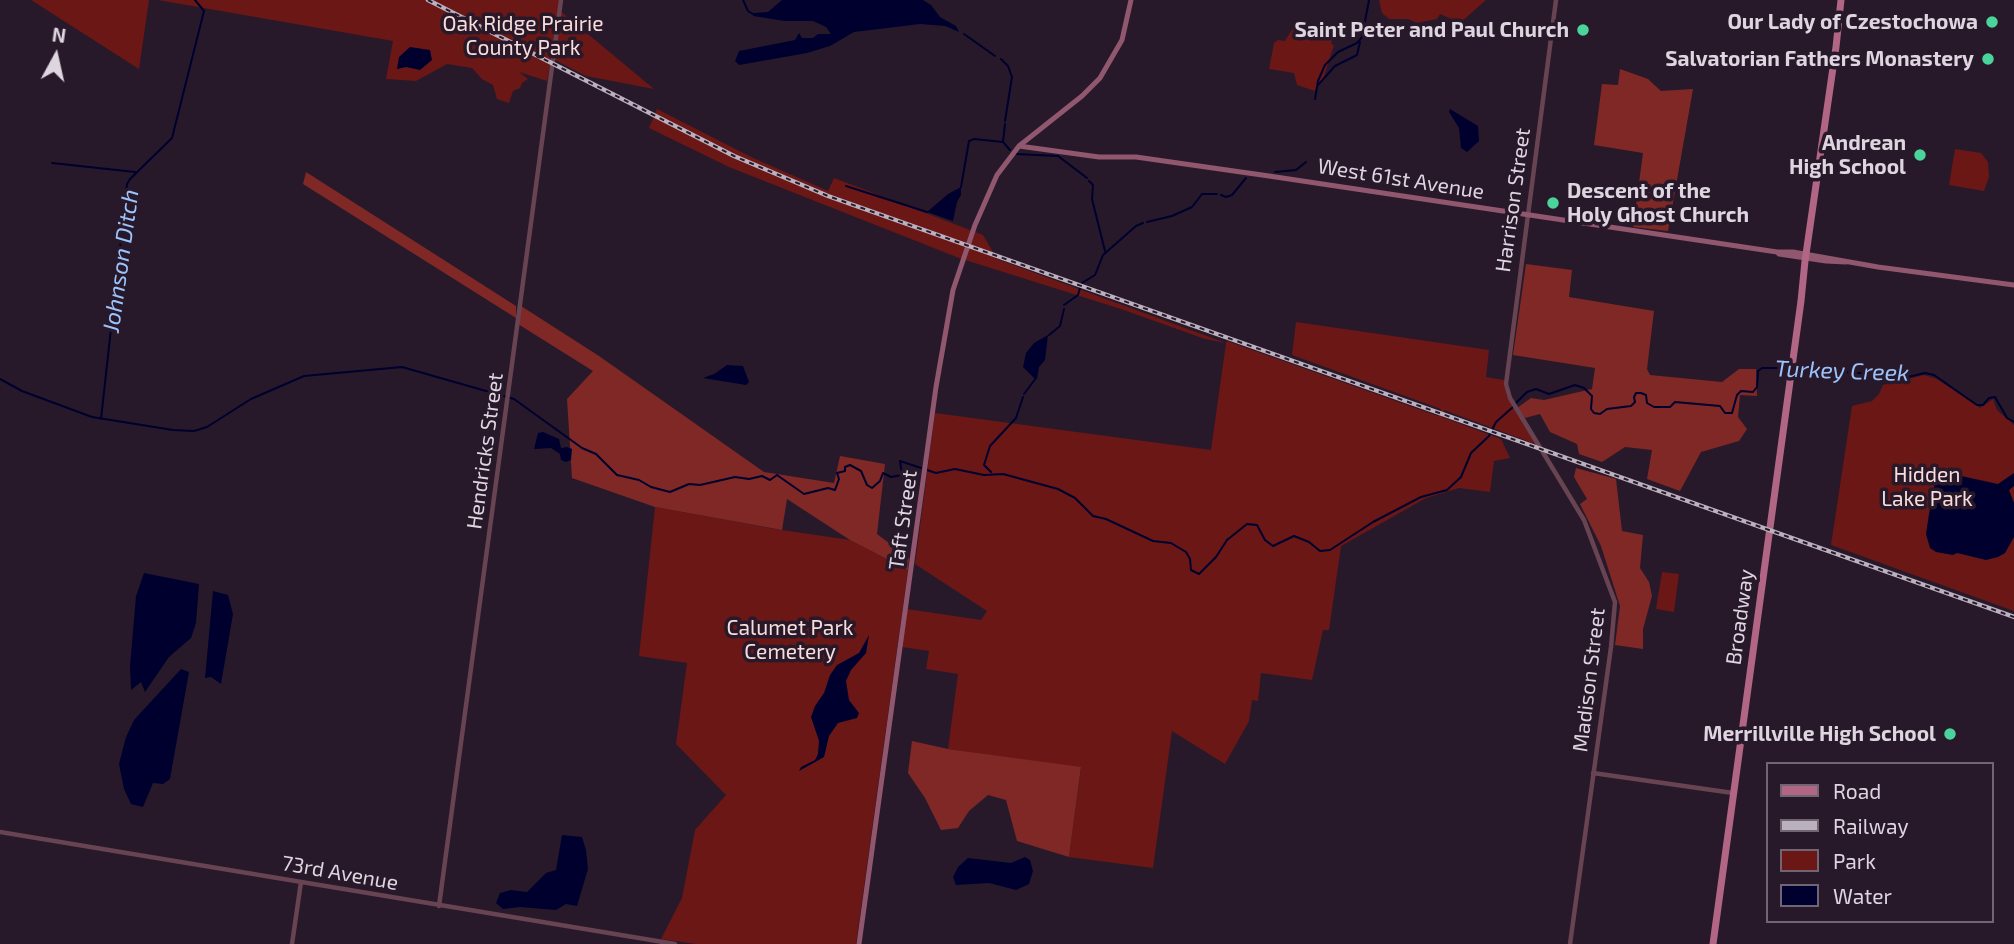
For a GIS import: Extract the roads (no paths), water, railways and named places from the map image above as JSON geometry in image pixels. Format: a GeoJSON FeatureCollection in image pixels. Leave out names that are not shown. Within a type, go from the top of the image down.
{"type":"FeatureCollection","features":[{"type":"Feature","properties":{"kind":"main road","name":"Broadway"},"geometry":{"type":"LineString","coordinates":[[1713,944],[1802,295],[1805,293],[1814,206],[1843,0]]}},
{"type":"Feature","properties":{"kind":"main road","name":"Taft Street"},"geometry":{"type":"LineString","coordinates":[[859,944],[943,340],[953,290],[991,186],[1019,146],[1082,96],[1100,78],[1122,40],[1130,2]]}},
{"type":"Feature","properties":{"kind":"main road"},"geometry":{"type":"LineString","coordinates":[[1030,136],[1030,143],[1035,148]]}},
{"type":"Feature","properties":{"kind":"main road","name":"West 61st Avenue"},"geometry":{"type":"LineString","coordinates":[[1019,146],[1149,159],[2014,285]]}},
{"type":"Feature","properties":{"kind":"street","name":"Hendricks Street"},"geometry":{"type":"LineString","coordinates":[[439,906],[561,0]]}},
{"type":"Feature","properties":{"kind":"street","name":"Harrison Street"},"geometry":{"type":"LineString","coordinates":[[1513,402],[1506,388],[1506,379],[1556,0]]}},
{"type":"Feature","properties":{"kind":"street","name":"Madison Street"},"geometry":{"type":"LineString","coordinates":[[1513,402],[1584,520],[1616,611],[1570,944]]}},
{"type":"Feature","properties":{"kind":"street"},"geometry":{"type":"LineString","coordinates":[[1593,773],[1733,793]]}},
{"type":"Feature","properties":{"kind":"street","name":"73rd Avenue"},"geometry":{"type":"LineString","coordinates":[[0,832],[675,944]]}},
{"type":"Feature","properties":{"kind":"street"},"geometry":{"type":"LineString","coordinates":[[292,944],[301,882]]}},
{"type":"Feature","properties":{"kind":"water"},"geometry":{"type":"Polygon","coordinates":[[[782,0],[923,0],[931,5],[940,17],[956,26],[959,32],[945,26],[920,24],[854,32],[830,46],[807,53],[739,65],[735,61],[739,51],[795,40],[799,33],[802,38],[831,34],[826,27],[813,21],[785,21],[753,16],[754,13],[768,12],[782,0]]]}},
{"type":"Feature","properties":{"kind":"water"},"geometry":{"type":"Polygon","coordinates":[[[410,47],[430,50],[432,60],[420,70],[406,67],[397,69],[399,57],[410,47]]]}},
{"type":"Feature","properties":{"kind":"water"},"geometry":{"type":"Polygon","coordinates":[[[1450,109],[1478,126],[1479,141],[1467,152],[1461,148],[1459,128],[1449,112],[1450,109]]]}},
{"type":"Feature","properties":{"kind":"water"},"geometry":{"type":"Polygon","coordinates":[[[961,187],[953,221],[927,212],[948,194],[961,187]]]}},
{"type":"Feature","properties":{"kind":"water"},"geometry":{"type":"Polygon","coordinates":[[[1048,335],[1045,360],[1039,367],[1037,379],[1023,367],[1026,353],[1034,343],[1048,335]]]}},
{"type":"Feature","properties":{"kind":"water"},"geometry":{"type":"Polygon","coordinates":[[[727,365],[743,366],[749,382],[746,385],[703,378],[727,365]]]}},
{"type":"Feature","properties":{"kind":"water"},"geometry":{"type":"Polygon","coordinates":[[[543,432],[559,439],[561,448],[572,449],[571,460],[561,460],[560,454],[551,448],[534,449],[538,433],[543,432]]]}},
{"type":"Feature","properties":{"kind":"water"},"geometry":{"type":"Polygon","coordinates":[[[2014,473],[2014,486],[2009,490],[2014,503],[2014,537],[2005,553],[1986,560],[1957,553],[1953,555],[1936,552],[1930,548],[1926,534],[1937,477],[1952,474],[1998,484],[2014,473]]]}},
{"type":"Feature","properties":{"kind":"water"},"geometry":{"type":"Polygon","coordinates":[[[144,573],[199,584],[196,623],[191,638],[169,657],[145,692],[141,682],[131,690],[130,666],[136,596],[144,573]]]}},
{"type":"Feature","properties":{"kind":"water"},"geometry":{"type":"Polygon","coordinates":[[[213,591],[228,595],[233,614],[221,684],[211,677],[205,678],[213,591]]]}},
{"type":"Feature","properties":{"kind":"water"},"geometry":{"type":"Polygon","coordinates":[[[869,635],[866,653],[851,670],[846,681],[849,700],[859,713],[857,718],[838,723],[829,736],[824,757],[799,771],[801,767],[815,760],[818,754],[819,741],[811,717],[830,675],[837,665],[859,653],[869,635]]]}},
{"type":"Feature","properties":{"kind":"water"},"geometry":{"type":"Polygon","coordinates":[[[181,669],[189,672],[170,779],[163,784],[153,783],[143,807],[131,804],[124,789],[119,764],[126,737],[134,720],[181,669]]]}},
{"type":"Feature","properties":{"kind":"water"},"geometry":{"type":"Polygon","coordinates":[[[562,835],[582,837],[586,850],[588,869],[577,906],[566,904],[556,910],[520,907],[503,909],[496,903],[500,893],[511,890],[527,892],[546,873],[556,870],[562,835]]]}},
{"type":"Feature","properties":{"kind":"water"},"geometry":{"type":"Polygon","coordinates":[[[1025,857],[1030,860],[1033,871],[1029,884],[1016,890],[989,883],[956,885],[953,877],[958,867],[968,858],[1011,863],[1025,857]]]}},
{"type":"Feature","properties":{"kind":"waterway","name":"Johnson Ditch"},"geometry":{"type":"LineString","coordinates":[[101,419],[127,184],[172,138],[204,11],[195,0]]}},
{"type":"Feature","properties":{"kind":"waterway"},"geometry":{"type":"LineString","coordinates":[[743,0],[748,11],[753,14]]}},
{"type":"Feature","properties":{"kind":"waterway"},"geometry":{"type":"LineString","coordinates":[[1315,99],[1318,81],[1325,65],[1338,52],[1357,43],[1362,37],[1369,0]]}},
{"type":"Feature","properties":{"kind":"waterway"},"geometry":{"type":"LineString","coordinates":[[964,34],[995,56]]}},
{"type":"Feature","properties":{"kind":"waterway"},"geometry":{"type":"LineString","coordinates":[[1318,85],[1335,66],[1357,55],[1360,42]]}},
{"type":"Feature","properties":{"kind":"waterway"},"geometry":{"type":"LineString","coordinates":[[1001,59],[1008,66],[1012,77],[1005,121]]}},
{"type":"Feature","properties":{"kind":"waterway"},"geometry":{"type":"LineString","coordinates":[[1005,124],[1003,142],[1010,150]]}},
{"type":"Feature","properties":{"kind":"waterway"},"geometry":{"type":"LineString","coordinates":[[961,187],[969,141],[974,139],[1003,142]]}},
{"type":"Feature","properties":{"kind":"waterway"},"geometry":{"type":"LineString","coordinates":[[1016,154],[1058,156],[1087,178]]}},
{"type":"Feature","properties":{"kind":"waterway"},"geometry":{"type":"LineString","coordinates":[[1275,172],[1296,170],[1306,162]]}},
{"type":"Feature","properties":{"kind":"waterway"},"geometry":{"type":"LineString","coordinates":[[52,163],[135,172]]}},
{"type":"Feature","properties":{"kind":"waterway"},"geometry":{"type":"LineString","coordinates":[[1221,195],[1232,195],[1246,178]]}},
{"type":"Feature","properties":{"kind":"waterway"},"geometry":{"type":"LineString","coordinates":[[1089,181],[1093,185],[1092,199],[1105,251]]}},
{"type":"Feature","properties":{"kind":"waterway"},"geometry":{"type":"LineString","coordinates":[[846,186],[927,212]]}},
{"type":"Feature","properties":{"kind":"waterway"},"geometry":{"type":"LineString","coordinates":[[1147,222],[1172,216],[1192,207],[1202,194],[1217,194]]}},
{"type":"Feature","properties":{"kind":"waterway"},"geometry":{"type":"LineString","coordinates":[[1082,283],[1095,275],[1103,255],[1143,223]]}},
{"type":"Feature","properties":{"kind":"waterway"},"geometry":{"type":"LineString","coordinates":[[1064,305],[1078,295],[1080,288]]}},
{"type":"Feature","properties":{"kind":"waterway"},"geometry":{"type":"LineString","coordinates":[[1049,335],[1060,326],[1064,309]]}},
{"type":"Feature","properties":{"kind":"waterway","name":"Turkey Creek"},"geometry":{"type":"LineString","coordinates":[[0,379],[22,391],[92,417],[194,431],[207,427],[251,399],[304,376],[402,367],[514,399],[582,448],[596,454],[617,475],[670,492],[689,484],[700,485],[735,477],[749,479],[762,476],[770,480],[777,475],[804,494],[828,488],[835,490],[839,479],[837,473],[845,471],[845,467],[850,465],[861,471],[867,485],[872,488],[880,481],[883,473],[891,477],[902,475],[900,461],[921,468]]}},
{"type":"Feature","properties":{"kind":"waterway","name":"Turkey Creek"},"geometry":{"type":"LineString","coordinates":[[1516,403],[1527,392],[1536,389],[1549,394],[1575,385],[1584,388],[1592,396],[1591,409],[1594,413],[1631,406],[1635,402],[1636,393],[1646,395],[1647,403],[1654,407],[1670,407],[1675,402],[1720,406],[1725,413],[1732,413],[1737,395],[1741,391],[1753,392],[1757,387],[1758,371],[1762,368],[1791,368]]}},
{"type":"Feature","properties":{"kind":"waterway","name":"Turkey Creek"},"geometry":{"type":"LineString","coordinates":[[1796,368],[1908,377],[1925,373],[1934,375],[1977,405],[1983,405],[1989,398],[1995,397],[2007,418],[2014,422]]}},
{"type":"Feature","properties":{"kind":"waterway"},"geometry":{"type":"LineString","coordinates":[[1024,394],[1036,378]]}},
{"type":"Feature","properties":{"kind":"waterway"},"geometry":{"type":"LineString","coordinates":[[991,472],[984,465],[990,446],[1016,418],[1023,397]]}},
{"type":"Feature","properties":{"kind":"waterway","name":"Turkey Creek"},"geometry":{"type":"LineString","coordinates":[[927,470],[936,473],[955,469],[984,475],[1003,474],[1058,489],[1075,498],[1093,516],[1106,519],[1153,541],[1171,543],[1186,552],[1191,570],[1199,574],[1216,557],[1227,540],[1247,524],[1257,525],[1265,540],[1273,546],[1294,536],[1309,542],[1320,551],[1330,550],[1373,522],[1421,497],[1447,490],[1461,477],[1471,453],[1489,436],[1496,422],[1513,407]]}},
{"type":"Feature","properties":{"kind":"railway"},"geometry":{"type":"LineString","coordinates":[[428,0],[734,156],[828,196],[2014,617]]}},
{"type":"Feature","properties":{"kind":"place","name":"Our Lady of Czestochowa"},"geometry":{"type":"Point","coordinates":[1992,22]}},
{"type":"Feature","properties":{"kind":"place","name":"Saint Peter and Paul Church"},"geometry":{"type":"Point","coordinates":[1583,30]}},
{"type":"Feature","properties":{"kind":"place","name":"Salvatorian Fathers Monastery"},"geometry":{"type":"Point","coordinates":[1988,59]}},
{"type":"Feature","properties":{"kind":"place","name":"Andrean High School"},"geometry":{"type":"Point","coordinates":[1920,155]}},
{"type":"Feature","properties":{"kind":"place","name":"Descent of the Holy Ghost Church"},"geometry":{"type":"Point","coordinates":[1553,203]}},
{"type":"Feature","properties":{"kind":"place","name":"Merrillville High School"},"geometry":{"type":"Point","coordinates":[1950,734]}},
{"type":"Feature","properties":{"kind":"park label","name":"Oak Ridge Prairie County Park"},"geometry":{"type":"Point","coordinates":[523,36]}},
{"type":"Feature","properties":{"kind":"park label","name":"Hidden Lake Park"},"geometry":{"type":"Point","coordinates":[1927,487]}},
{"type":"Feature","properties":{"kind":"park label","name":"Calumet Park Cemetery"},"geometry":{"type":"Point","coordinates":[790,640]}}]}
